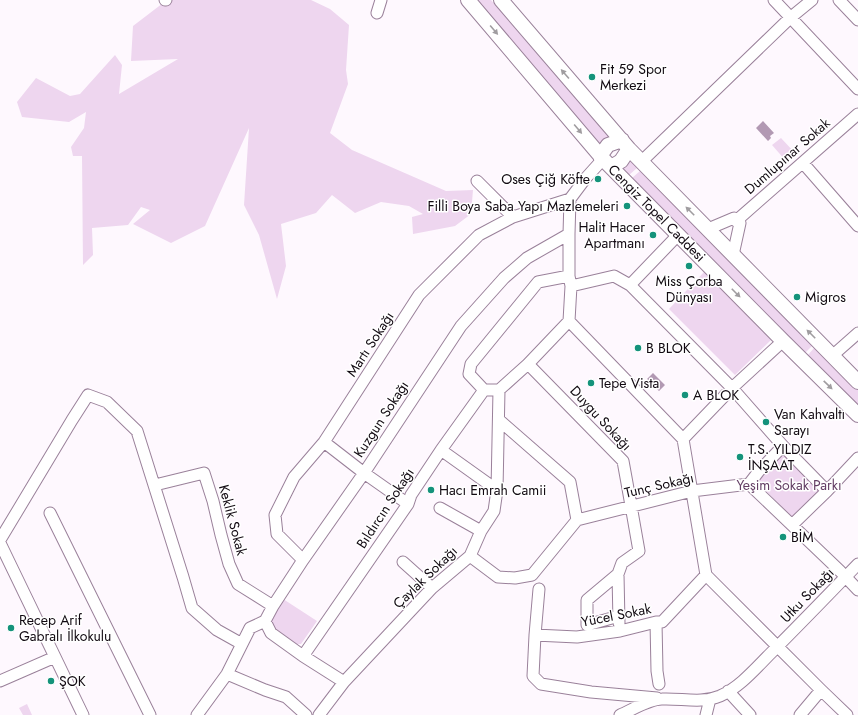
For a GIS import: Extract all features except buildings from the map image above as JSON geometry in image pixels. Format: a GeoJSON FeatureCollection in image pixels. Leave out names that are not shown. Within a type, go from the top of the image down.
{"type":"FeatureCollection","features":[{"type":"Feature","properties":{"kind":"main road","name":"Cengiz Topel Caddesi"},"geometry":{"type":"LineString","coordinates":[[468,0],[605,161],[858,415]]}},
{"type":"Feature","properties":{"kind":"main road","name":"Cengiz Topel Caddesi"},"geometry":{"type":"LineString","coordinates":[[501,0],[642,161],[832,356],[856,377]]}},
{"type":"Feature","properties":{"kind":"main road"},"geometry":{"type":"LineString","coordinates":[[626,144],[621,160],[605,161],[608,145],[626,144]]}},
{"type":"Feature","properties":{"kind":"street"},"geometry":{"type":"LineString","coordinates":[[377,12],[381,0]]}},
{"type":"Feature","properties":{"kind":"street"},"geometry":{"type":"LineString","coordinates":[[774,0],[858,89]]}},
{"type":"Feature","properties":{"kind":"street"},"geometry":{"type":"LineString","coordinates":[[642,161],[790,18],[812,0]]}},
{"type":"Feature","properties":{"kind":"street"},"geometry":{"type":"LineString","coordinates":[[840,0],[858,20]]}},
{"type":"Feature","properties":{"kind":"street","name":"Dumlupınar Sokak"},"geometry":{"type":"LineString","coordinates":[[736,221],[858,114]]}},
{"type":"Feature","properties":{"kind":"street"},"geometry":{"type":"LineString","coordinates":[[605,161],[570,199],[569,234],[570,281],[569,321],[528,364],[500,390],[484,390],[470,374],[471,364],[538,282],[570,281],[614,276],[630,285],[732,388],[783,446],[827,491]]}},
{"type":"Feature","properties":{"kind":"street"},"geometry":{"type":"LineString","coordinates":[[803,162],[858,226]]}},
{"type":"Feature","properties":{"kind":"street"},"geometry":{"type":"LineString","coordinates":[[477,181],[513,217]]}},
{"type":"Feature","properties":{"kind":"street","name":"Martı Sokağı"},"geometry":{"type":"LineString","coordinates":[[303,560],[277,534],[275,515],[294,477],[324,442],[419,295],[479,235],[513,217],[570,199]]}},
{"type":"Feature","properties":{"kind":"street"},"geometry":{"type":"LineString","coordinates":[[708,229],[734,218],[740,223],[733,255]]}},
{"type":"Feature","properties":{"kind":"street","name":"Kuzgun Sokağı"},"geometry":{"type":"LineString","coordinates":[[265,621],[303,560],[364,473],[461,326],[504,278],[527,258],[569,234]]}},
{"type":"Feature","properties":{"kind":"street"},"geometry":{"type":"LineString","coordinates":[[630,285],[678,235]]}},
{"type":"Feature","properties":{"kind":"street"},"geometry":{"type":"LineString","coordinates":[[569,321],[683,439],[706,575],[847,715]]}},
{"type":"Feature","properties":{"kind":"street"},"geometry":{"type":"LineString","coordinates":[[832,356],[858,333]]}},
{"type":"Feature","properties":{"kind":"street"},"geometry":{"type":"LineString","coordinates":[[683,439],[732,388],[783,341]]}},
{"type":"Feature","properties":{"kind":"street","name":"Duygu Sokağı"},"geometry":{"type":"LineString","coordinates":[[528,364],[623,461],[639,551],[622,563],[618,574],[587,600],[587,625]]}},
{"type":"Feature","properties":{"kind":"street","name":"Bıldırcın Sokağı"},"geometry":{"type":"LineString","coordinates":[[303,656],[408,504],[411,496],[441,450],[484,390]]}},
{"type":"Feature","properties":{"kind":"street","name":"Çaylak Sokağı"},"geometry":{"type":"LineString","coordinates":[[319,715],[344,682],[432,588],[470,556],[481,531],[494,511],[497,490],[500,390]]}},
{"type":"Feature","properties":{"kind":"street"},"geometry":{"type":"LineString","coordinates":[[83,715],[0,542],[88,395],[107,402],[137,431],[192,608],[217,630],[242,644]]}},
{"type":"Feature","properties":{"kind":"street"},"geometry":{"type":"LineString","coordinates":[[470,556],[498,577],[515,578],[532,575],[577,520],[570,482],[499,420]]}},
{"type":"Feature","properties":{"kind":"street"},"geometry":{"type":"LineString","coordinates":[[324,442],[408,504]]}},
{"type":"Feature","properties":{"kind":"street"},"geometry":{"type":"LineString","coordinates":[[783,446],[759,471],[749,484],[858,590]]}},
{"type":"Feature","properties":{"kind":"street"},"geometry":{"type":"LineString","coordinates":[[441,450],[497,490]]}},
{"type":"Feature","properties":{"kind":"street"},"geometry":{"type":"LineString","coordinates":[[792,525],[858,458]]}},
{"type":"Feature","properties":{"kind":"street","name":"Keklik Sokak"},"geometry":{"type":"LineString","coordinates":[[155,485],[204,473],[213,501],[229,564],[238,584],[273,606]]}},
{"type":"Feature","properties":{"kind":"street","name":"Tunç Sokağı"},"geometry":{"type":"LineString","coordinates":[[577,520],[692,491],[749,484]]}},
{"type":"Feature","properties":{"kind":"street"},"geometry":{"type":"LineString","coordinates":[[440,508],[481,531]]}},
{"type":"Feature","properties":{"kind":"street"},"geometry":{"type":"LineString","coordinates":[[50,513],[150,715]]}},
{"type":"Feature","properties":{"kind":"street"},"geometry":{"type":"LineString","coordinates":[[403,562],[432,588]]}},
{"type":"Feature","properties":{"kind":"street","name":"Utku Sokağı"},"geometry":{"type":"LineString","coordinates":[[662,699],[697,700],[719,696],[735,688],[858,564]]}},
{"type":"Feature","properties":{"kind":"street"},"geometry":{"type":"LineString","coordinates":[[618,574],[620,631]]}},
{"type":"Feature","properties":{"kind":"street","name":"Yücel Sokak"},"geometry":{"type":"LineString","coordinates":[[535,635],[578,637],[620,631],[656,622],[662,622],[706,575]]}},
{"type":"Feature","properties":{"kind":"street"},"geometry":{"type":"LineString","coordinates":[[539,589],[533,676],[541,684],[591,692],[662,699]]}},
{"type":"Feature","properties":{"kind":"street","name":"Yücel Sokak"},"geometry":{"type":"LineString","coordinates":[[587,625],[619,616]]}},
{"type":"Feature","properties":{"kind":"street"},"geometry":{"type":"LineString","coordinates":[[197,715],[227,674],[250,628],[265,621],[271,633],[303,656],[344,682]]}},
{"type":"Feature","properties":{"kind":"street"},"geometry":{"type":"LineString","coordinates":[[656,622],[657,671],[659,684]]}},
{"type":"Feature","properties":{"kind":"street"},"geometry":{"type":"LineString","coordinates":[[0,681],[54,657]]}},
{"type":"Feature","properties":{"kind":"street"},"geometry":{"type":"LineString","coordinates":[[227,674],[286,697],[306,715]]}},
{"type":"Feature","properties":{"kind":"street"},"geometry":{"type":"LineString","coordinates":[[800,715],[821,690]]}},
{"type":"Feature","properties":{"kind":"street"},"geometry":{"type":"LineString","coordinates":[[728,691],[750,715]]}},
{"type":"Feature","properties":{"kind":"street"},"geometry":{"type":"LineString","coordinates":[[706,715],[710,698]]}},
{"type":"Feature","properties":{"kind":"street"},"geometry":{"type":"LineString","coordinates":[[620,715],[652,701],[662,699]]}},
{"type":"Feature","properties":{"kind":"green space"},"geometry":{"type":"Polygon","coordinates":[[[167,0],[311,0],[330,9],[349,25],[346,70],[348,84],[330,133],[352,150],[446,191],[473,190],[471,214],[455,226],[413,234],[412,217],[423,214],[409,206],[381,202],[355,213],[332,195],[316,213],[281,224],[286,266],[277,299],[259,235],[244,205],[249,128],[205,226],[171,243],[133,224],[150,210],[141,207],[128,225],[92,228],[93,255],[83,265],[82,156],[73,156],[71,147],[84,128],[86,112],[69,122],[22,117],[17,102],[36,78],[70,96],[80,94],[115,55],[122,65],[119,94],[178,59],[131,61],[133,26],[167,0]]]}},
{"type":"Feature","properties":{"kind":"green space"},"geometry":{"type":"Polygon","coordinates":[[[477,0],[491,0],[610,138],[601,145],[477,0]]]}},
{"type":"Feature","properties":{"kind":"green space"},"geometry":{"type":"Polygon","coordinates":[[[781,138],[795,153],[786,161],[772,145],[781,138]]]}},
{"type":"Feature","properties":{"kind":"green space"},"geometry":{"type":"Polygon","coordinates":[[[629,159],[637,168],[629,175],[621,166],[629,159]]]}},
{"type":"Feature","properties":{"kind":"green space"},"geometry":{"type":"Polygon","coordinates":[[[640,171],[813,345],[805,353],[632,178],[640,171]]]}},
{"type":"Feature","properties":{"kind":"green space"},"geometry":{"type":"Polygon","coordinates":[[[704,272],[771,340],[735,375],[669,309],[704,272]]]}},
{"type":"Feature","properties":{"kind":"green space"},"geometry":{"type":"Polygon","coordinates":[[[815,347],[858,389],[858,406],[807,356],[815,347]]]}},
{"type":"Feature","properties":{"kind":"green space","name":"Yeşim Sokak Parkı"},"geometry":{"type":"Polygon","coordinates":[[[782,450],[822,489],[793,518],[754,479],[782,450]]]}},
{"type":"Feature","properties":{"kind":"green space"},"geometry":{"type":"Polygon","coordinates":[[[280,597],[317,621],[301,644],[297,644],[275,630],[270,621],[280,597]]]}},
{"type":"Feature","properties":{"kind":"green space"},"geometry":{"type":"Polygon","coordinates":[[[27,704],[32,715],[23,715],[19,708],[27,704]]]}},
{"type":"Feature","properties":{"kind":"shaded area"},"geometry":{"type":"Polygon","coordinates":[[[763,121],[774,133],[770,136],[771,138],[768,141],[756,128],[763,121]]]}},
{"type":"Feature","properties":{"kind":"shaded area"},"geometry":{"type":"Polygon","coordinates":[[[653,373],[665,385],[659,391],[647,379],[653,373]]]}},
{"type":"Feature","properties":{"kind":"place","name":"Fit 59 Spor Merkezi"},"geometry":{"type":"Point","coordinates":[592,77]}},
{"type":"Feature","properties":{"kind":"place","name":"Oses Çiğ Köfte"},"geometry":{"type":"Point","coordinates":[598,179]}},
{"type":"Feature","properties":{"kind":"place","name":"Filli Boya Saba Yapı Mazlemeleri"},"geometry":{"type":"Point","coordinates":[627,206]}},
{"type":"Feature","properties":{"kind":"place","name":"Halit Hacer Apartmanı"},"geometry":{"type":"Point","coordinates":[653,235]}},
{"type":"Feature","properties":{"kind":"place","name":"Miss Çorba Dünyası"},"geometry":{"type":"Point","coordinates":[689,266]}},
{"type":"Feature","properties":{"kind":"place","name":"Migros"},"geometry":{"type":"Point","coordinates":[797,297]}},
{"type":"Feature","properties":{"kind":"place","name":"B BLOK"},"geometry":{"type":"Point","coordinates":[638,348]}},
{"type":"Feature","properties":{"kind":"place","name":"Tepe Vista"},"geometry":{"type":"Point","coordinates":[591,383]}},
{"type":"Feature","properties":{"kind":"place","name":"A BLOK"},"geometry":{"type":"Point","coordinates":[685,395]}},
{"type":"Feature","properties":{"kind":"place","name":"Van Kahvaltı Sarayı"},"geometry":{"type":"Point","coordinates":[766,422]}},
{"type":"Feature","properties":{"kind":"place","name":"T.S. YILDIZ İNŞAAT"},"geometry":{"type":"Point","coordinates":[740,457]}},
{"type":"Feature","properties":{"kind":"place","name":"Hacı Emrah Camii"},"geometry":{"type":"Point","coordinates":[431,490]}},
{"type":"Feature","properties":{"kind":"place","name":"BİM"},"geometry":{"type":"Point","coordinates":[783,537]}},
{"type":"Feature","properties":{"kind":"place","name":"Recep Arif Gabralı İlkokulu"},"geometry":{"type":"Point","coordinates":[11,628]}},
{"type":"Feature","properties":{"kind":"place","name":"ŞOK"},"geometry":{"type":"Point","coordinates":[51,681]}}]}
